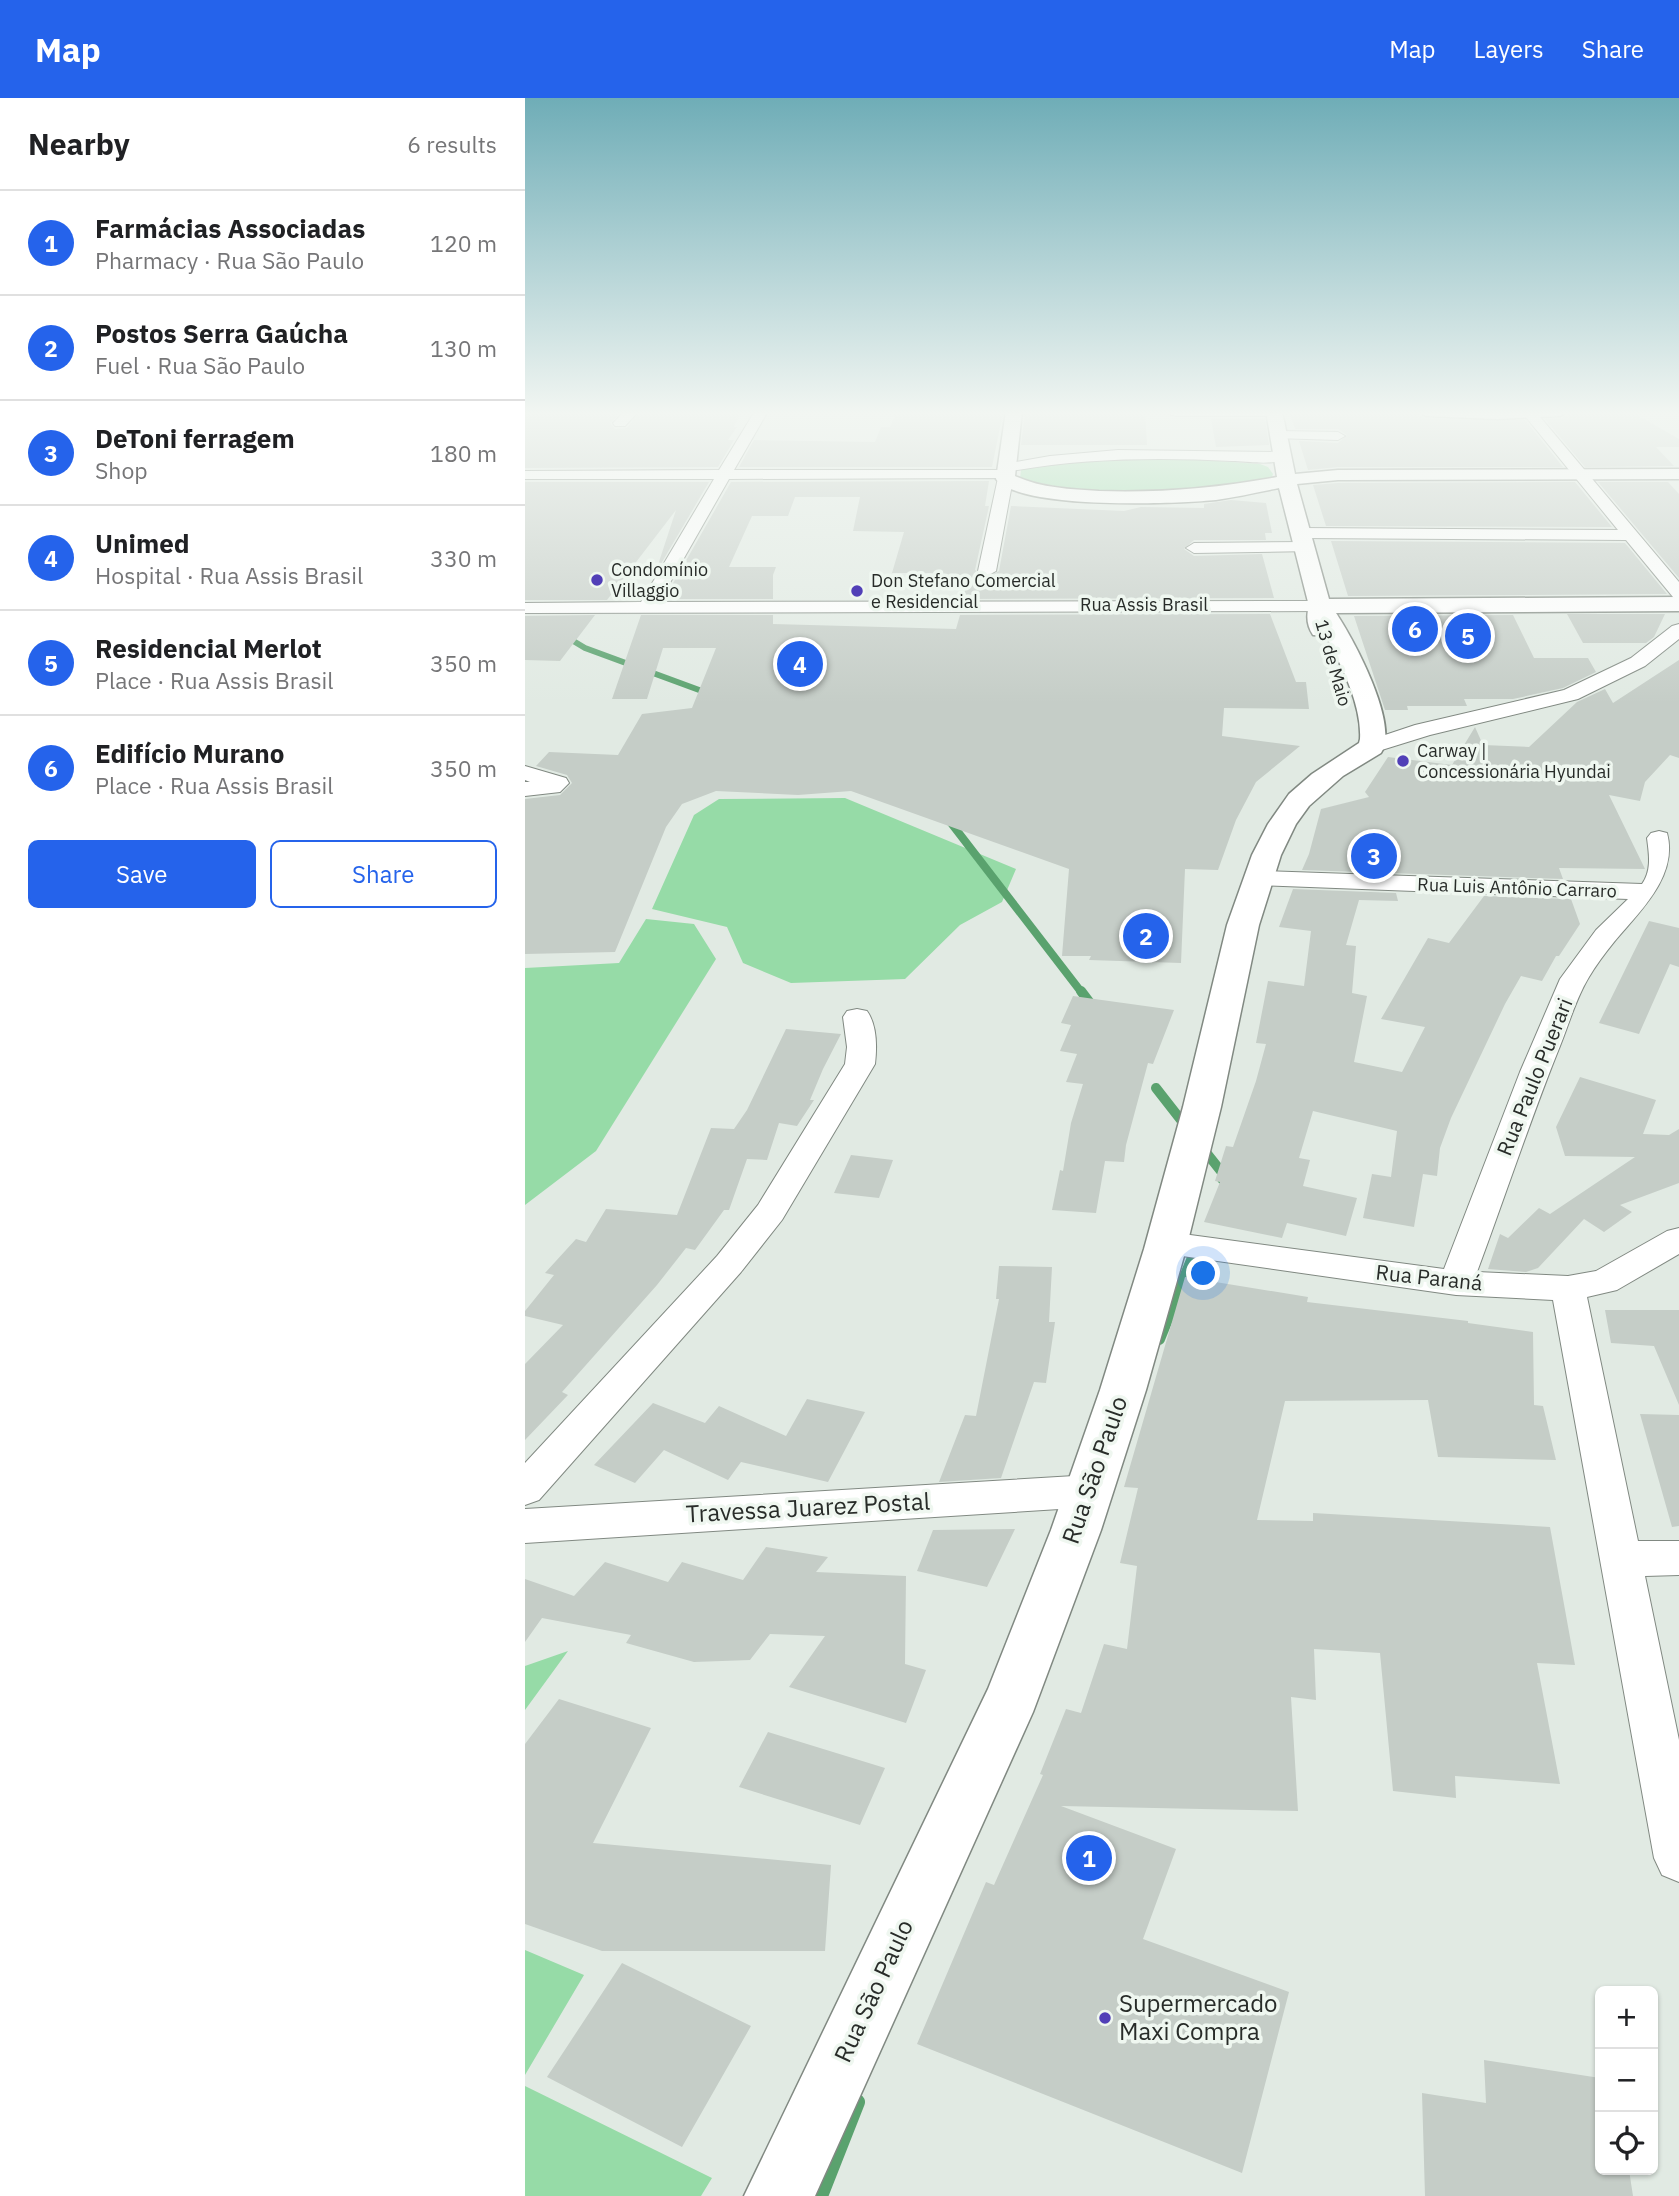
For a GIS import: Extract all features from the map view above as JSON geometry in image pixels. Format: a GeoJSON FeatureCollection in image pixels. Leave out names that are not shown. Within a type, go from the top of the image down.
{"type":"FeatureCollection","features":[{"type":"Feature","properties":{"kind":"main road","name":"13 de Maio"},"geometry":{"type":"LineString","coordinates":[[1296,509],[1320,606],[1318,614],[1322,637],[1345,698],[1355,708],[1365,740]]}},
{"type":"Feature","properties":{"kind":"main road","name":"Rua Assis Brasil"},"geometry":{"type":"LineString","coordinates":[[1320,606],[1679,604]]}},
{"type":"Feature","properties":{"kind":"main road","name":"13 de Maio"},"geometry":{"type":"LineString","coordinates":[[1320,606],[1328,614],[1355,675],[1373,730],[1365,740]]}},
{"type":"Feature","properties":{"kind":"main road","name":"Rua São Paulo"},"geometry":{"type":"LineString","coordinates":[[779,2196],[1023,1670],[1091,1491],[1168,1243],[1213,1063],[1242,927],[1259,878],[1282,821],[1308,791],[1365,740]]}},
{"type":"Feature","properties":{"kind":"street"},"geometry":{"type":"LineString","coordinates":[[647,607],[703,509]]}},
{"type":"Feature","properties":{"kind":"street"},"geometry":{"type":"LineString","coordinates":[[988,571],[999,509]]}},
{"type":"Feature","properties":{"kind":"street"},"geometry":{"type":"LineString","coordinates":[[1610,509],[1679,593]]}},
{"type":"Feature","properties":{"kind":"street"},"geometry":{"type":"LineString","coordinates":[[1194,548],[1304,540],[1632,535]]}},
{"type":"Feature","properties":{"kind":"street","name":"Rua Assis Brasil"},"geometry":{"type":"LineString","coordinates":[[525,608],[1320,606]]}},
{"type":"Feature","properties":{"kind":"street"},"geometry":{"type":"LineString","coordinates":[[1365,740],[1571,695],[1638,662],[1679,630]]}},
{"type":"Feature","properties":{"kind":"street"},"geometry":{"type":"LineString","coordinates":[[525,773],[558,783],[552,787],[525,789]]}},
{"type":"Feature","properties":{"kind":"street"},"geometry":{"type":"LineString","coordinates":[[1650,892],[1660,876],[1662,858],[1659,838]]}},
{"type":"Feature","properties":{"kind":"street","name":"Rua Luis Antônio Carraro"},"geometry":{"type":"LineString","coordinates":[[1259,878],[1650,892]]}},
{"type":"Feature","properties":{"kind":"street","name":"Rua Paulo Puerari"},"geometry":{"type":"LineString","coordinates":[[1456,1283],[1535,1072],[1574,979],[1605,936],[1650,892]]}},
{"type":"Feature","properties":{"kind":"street"},"geometry":{"type":"LineString","coordinates":[[525,1489],[729,1264],[770,1212],[860,1064],[862,1047],[857,1017]]}},
{"type":"Feature","properties":{"kind":"street","name":"Rua Paraná"},"geometry":{"type":"LineString","coordinates":[[1168,1243],[1456,1283],[1568,1288],[1605,1281],[1679,1239]]}},
{"type":"Feature","properties":{"kind":"street"},"geometry":{"type":"LineString","coordinates":[[1568,1288],[1679,1858]]}},
{"type":"Feature","properties":{"kind":"street","name":"Travessa Juarez Postal"},"geometry":{"type":"LineString","coordinates":[[525,1525],[1091,1491]]}},
{"type":"Feature","properties":{"kind":"street"},"geometry":{"type":"LineString","coordinates":[[1619,1559],[1679,1559]]}},
{"type":"Feature","properties":{"kind":"green space"},"geometry":{"type":"Polygon","coordinates":[[[845,798],[1016,869],[1002,902],[960,925],[905,979],[791,983],[743,963],[727,927],[652,909],[694,815],[719,799],[845,798]]]}},
{"type":"Feature","properties":{"kind":"green space"},"geometry":{"type":"Polygon","coordinates":[[[646,919],[694,924],[716,959],[596,1151],[525,1205],[525,968],[619,963],[646,919]]]}},
{"type":"Feature","properties":{"kind":"green space"},"geometry":{"type":"Polygon","coordinates":[[[568,1651],[525,1710],[525,1666],[568,1651]]]}},
{"type":"Feature","properties":{"kind":"green space"},"geometry":{"type":"Polygon","coordinates":[[[525,1950],[584,1975],[525,2075],[525,1950]]]}},
{"type":"Feature","properties":{"kind":"green space"},"geometry":{"type":"Polygon","coordinates":[[[525,2086],[712,2178],[701,2196],[525,2196],[525,2086]]]}},
{"type":"Feature","properties":{"kind":"building"},"geometry":{"type":"Polygon","coordinates":[[[525,509],[693,509],[655,574],[676,510],[607,600],[525,600],[525,509]]]}},
{"type":"Feature","properties":{"kind":"building"},"geometry":{"type":"Polygon","coordinates":[[[716,509],[791,509],[788,516],[752,516],[729,567],[776,567],[773,575],[773,599],[664,599],[716,509]]]}},
{"type":"Feature","properties":{"kind":"building"},"geometry":{"type":"Polygon","coordinates":[[[858,509],[988,509],[975,570],[986,578],[999,571],[1010,509],[1267,509],[1272,533],[1265,533],[1266,540],[1194,540],[1184,549],[1194,556],[1262,554],[1274,598],[963,599],[968,579],[935,580],[935,573],[892,573],[904,532],[853,531],[858,509]]]}},
{"type":"Feature","properties":{"kind":"building"},"geometry":{"type":"Polygon","coordinates":[[[1321,509],[1597,509],[1612,527],[1326,526],[1321,509]]]}},
{"type":"Feature","properties":{"kind":"building"},"geometry":{"type":"Polygon","coordinates":[[[1621,509],[1679,509],[1679,578],[1621,509]]]}},
{"type":"Feature","properties":{"kind":"building"},"geometry":{"type":"Polygon","coordinates":[[[1331,541],[1625,543],[1667,594],[1348,596],[1331,541]]]}},
{"type":"Feature","properties":{"kind":"building"},"geometry":{"type":"Polygon","coordinates":[[[1270,614],[1296,682],[1306,682],[1309,709],[1224,708],[1222,736],[1300,746],[1256,782],[1236,820],[1218,870],[1185,869],[1181,963],[1089,960],[1091,956],[1062,956],[1069,869],[851,791],[798,795],[716,791],[682,804],[666,827],[615,952],[525,954],[525,799],[560,795],[572,783],[567,775],[536,766],[549,752],[618,755],[642,714],[692,708],[716,648],[663,648],[647,699],[612,699],[641,615],[773,615],[773,624],[956,629],[960,615],[1270,614]]]}},
{"type":"Feature","properties":{"kind":"building"},"geometry":{"type":"Polygon","coordinates":[[[1567,614],[1665,614],[1654,637],[1646,643],[1583,643],[1567,614]]]}},
{"type":"Feature","properties":{"kind":"building"},"geometry":{"type":"Polygon","coordinates":[[[595,615],[560,661],[525,660],[525,616],[595,615]]]}},
{"type":"Feature","properties":{"kind":"building"},"geometry":{"type":"Polygon","coordinates":[[[1513,615],[1534,658],[1588,658],[1596,672],[1563,688],[1513,699],[1464,699],[1467,706],[1407,706],[1408,710],[1385,710],[1354,616],[1513,615]]]}},
{"type":"Feature","properties":{"kind":"building"},"geometry":{"type":"Polygon","coordinates":[[[1679,660],[1679,758],[1670,755],[1645,782],[1640,801],[1609,795],[1645,869],[1559,868],[1563,879],[1302,870],[1321,809],[1369,797],[1365,792],[1388,757],[1452,765],[1475,727],[1483,745],[1529,747],[1577,702],[1605,689],[1613,703],[1679,660]]]}},
{"type":"Feature","properties":{"kind":"building"},"geometry":{"type":"Polygon","coordinates":[[[1293,889],[1396,893],[1398,901],[1359,900],[1346,945],[1356,946],[1352,993],[1367,996],[1354,1062],[1402,1072],[1425,1027],[1381,1019],[1428,938],[1449,943],[1484,896],[1571,899],[1580,924],[1559,956],[1556,956],[1542,981],[1521,976],[1505,1004],[1451,1118],[1440,1148],[1437,1176],[1423,1174],[1414,1227],[1363,1218],[1372,1174],[1391,1177],[1397,1131],[1313,1111],[1299,1158],[1310,1160],[1303,1186],[1357,1198],[1346,1236],[1287,1223],[1282,1238],[1204,1222],[1220,1182],[1215,1181],[1226,1146],[1233,1147],[1266,1044],[1256,1043],[1268,981],[1304,986],[1311,931],[1279,927],[1293,889]]]}},
{"type":"Feature","properties":{"kind":"building"},"geometry":{"type":"Polygon","coordinates":[[[1649,921],[1679,928],[1679,967],[1670,964],[1639,1034],[1599,1023],[1649,921]]]}},
{"type":"Feature","properties":{"kind":"building"},"geometry":{"type":"Polygon","coordinates":[[[1073,996],[1174,1010],[1153,1064],[1148,1063],[1124,1162],[1105,1161],[1096,1213],[1052,1210],[1060,1170],[1063,1171],[1071,1123],[1083,1084],[1066,1082],[1077,1054],[1060,1051],[1071,1025],[1061,1023],[1073,996]]]}},
{"type":"Feature","properties":{"kind":"building"},"geometry":{"type":"Polygon","coordinates":[[[786,1029],[841,1034],[810,1100],[814,1100],[797,1126],[779,1123],[767,1160],[747,1159],[729,1210],[724,1210],[695,1250],[686,1248],[657,1285],[562,1392],[568,1395],[525,1440],[525,1364],[563,1325],[525,1316],[525,1311],[554,1275],[545,1273],[576,1239],[586,1242],[606,1209],[677,1215],[711,1128],[734,1129],[747,1110],[786,1029]]]}},
{"type":"Feature","properties":{"kind":"building"},"geometry":{"type":"Polygon","coordinates":[[[1580,1077],[1656,1100],[1643,1134],[1669,1135],[1679,1129],[1679,1183],[1620,1205],[1632,1212],[1604,1232],[1584,1219],[1538,1268],[1526,1272],[1488,1269],[1500,1234],[1508,1238],[1539,1208],[1550,1214],[1635,1157],[1565,1156],[1556,1127],[1580,1077]]]}},
{"type":"Feature","properties":{"kind":"building"},"geometry":{"type":"Polygon","coordinates":[[[851,1155],[893,1160],[879,1198],[834,1193],[851,1155]]]}},
{"type":"Feature","properties":{"kind":"building"},"geometry":{"type":"Polygon","coordinates":[[[999,1266],[1052,1267],[1049,1322],[1055,1322],[1046,1383],[1034,1382],[1001,1478],[939,1482],[965,1415],[976,1416],[999,1299],[996,1299],[999,1266]]]}},
{"type":"Feature","properties":{"kind":"building"},"geometry":{"type":"Polygon","coordinates":[[[1185,1277],[1308,1297],[1307,1302],[1468,1321],[1533,1332],[1534,1405],[1543,1406],[1556,1460],[1438,1457],[1428,1400],[1285,1401],[1257,1520],[1313,1521],[1313,1513],[1550,1527],[1575,1665],[1537,1663],[1560,1784],[1455,1776],[1456,1798],[1393,1791],[1380,1653],[1314,1649],[1316,1700],[1291,1697],[1298,1811],[1061,1806],[1176,1849],[1143,1939],[1289,1992],[1242,2173],[917,2044],[986,1882],[994,1885],[1043,1775],[1040,1774],[1066,1709],[1081,1713],[1104,1644],[1127,1649],[1137,1566],[1120,1563],[1138,1488],[1124,1487],[1185,1277]]]}},
{"type":"Feature","properties":{"kind":"building"},"geometry":{"type":"Polygon","coordinates":[[[1605,1310],[1679,1310],[1679,1405],[1654,1346],[1611,1343],[1605,1310]]]}},
{"type":"Feature","properties":{"kind":"building"},"geometry":{"type":"Polygon","coordinates":[[[807,1399],[865,1412],[828,1482],[741,1462],[728,1480],[664,1450],[635,1483],[594,1465],[653,1403],[705,1423],[719,1406],[786,1436],[807,1399]]]}},
{"type":"Feature","properties":{"kind":"building"},"geometry":{"type":"Polygon","coordinates":[[[1640,1414],[1679,1415],[1679,1526],[1672,1527],[1640,1414]]]}},
{"type":"Feature","properties":{"kind":"building"},"geometry":{"type":"Polygon","coordinates":[[[1015,1529],[987,1587],[917,1571],[933,1530],[1015,1529]]]}},
{"type":"Feature","properties":{"kind":"building"},"geometry":{"type":"Polygon","coordinates":[[[766,1547],[828,1557],[816,1572],[906,1576],[905,1664],[926,1670],[906,1723],[789,1687],[825,1636],[770,1634],[750,1660],[694,1662],[626,1643],[631,1635],[542,1618],[525,1642],[525,1579],[574,1596],[605,1562],[668,1582],[682,1562],[743,1580],[766,1547]]]}},
{"type":"Feature","properties":{"kind":"building"},"geometry":{"type":"Polygon","coordinates":[[[559,1699],[651,1728],[593,1843],[831,1865],[825,1951],[602,1951],[525,1924],[525,1744],[559,1699]]]}},
{"type":"Feature","properties":{"kind":"building"},"geometry":{"type":"Polygon","coordinates":[[[768,1732],[885,1768],[860,1825],[739,1787],[768,1732]]]}},
{"type":"Feature","properties":{"kind":"building"},"geometry":{"type":"Polygon","coordinates":[[[622,1963],[751,2026],[682,2147],[547,2077],[622,1963]]]}},
{"type":"Feature","properties":{"kind":"building"},"geometry":{"type":"Polygon","coordinates":[[[1484,2060],[1595,2077],[1595,2175],[1630,2175],[1633,2196],[1425,2196],[1422,2093],[1486,2103],[1484,2060]]]}},
{"type":"Feature","properties":{"kind":"waterway"},"geometry":{"type":"LineString","coordinates":[[565,636],[585,648],[710,694]]}},
{"type":"Feature","properties":{"kind":"waterway"},"geometry":{"type":"LineString","coordinates":[[948,819],[1082,993]]}},
{"type":"Feature","properties":{"kind":"waterway"},"geometry":{"type":"LineString","coordinates":[[1081,991],[1093,1007]]}},
{"type":"Feature","properties":{"kind":"waterway"},"geometry":{"type":"LineString","coordinates":[[1156,1088],[1188,1129]]}},
{"type":"Feature","properties":{"kind":"waterway"},"geometry":{"type":"LineString","coordinates":[[1201,1146],[1224,1175],[1222,1179]]}},
{"type":"Feature","properties":{"kind":"waterway"},"geometry":{"type":"LineString","coordinates":[[1174,1302],[1193,1255]]}},
{"type":"Feature","properties":{"kind":"waterway"},"geometry":{"type":"LineString","coordinates":[[1159,1339],[1175,1300]]}},
{"type":"Feature","properties":{"kind":"waterway"},"geometry":{"type":"LineString","coordinates":[[820,2196],[857,2102]]}},
{"type":"Feature","properties":{"kind":"place","name":"Condomínio Villaggio"},"geometry":{"type":"Point","coordinates":[597,580]}},
{"type":"Feature","properties":{"kind":"place","name":"Don Stefano Comercial e Residencial"},"geometry":{"type":"Point","coordinates":[857,591]}},
{"type":"Feature","properties":{"kind":"place","name":"Edifício Murano"},"geometry":{"type":"Point","coordinates":[1415,629]}},
{"type":"Feature","properties":{"kind":"place","name":"Residencial Merlot"},"geometry":{"type":"Point","coordinates":[1468,636]}},
{"type":"Feature","properties":{"kind":"place","name":"Unimed"},"geometry":{"type":"Point","coordinates":[800,664]}},
{"type":"Feature","properties":{"kind":"place","name":"Carway | Concessionária Hyundai"},"geometry":{"type":"Point","coordinates":[1403,761]}},
{"type":"Feature","properties":{"kind":"place","name":"DeToni ferragem"},"geometry":{"type":"Point","coordinates":[1374,856]}},
{"type":"Feature","properties":{"kind":"place","name":"Postos Serra Gaúcha"},"geometry":{"type":"Point","coordinates":[1146,936]}},
{"type":"Feature","properties":{"kind":"place","name":"Farmácias Associadas"},"geometry":{"type":"Point","coordinates":[1089,1858]}},
{"type":"Feature","properties":{"kind":"place","name":"Supermercado Maxi Compra"},"geometry":{"type":"Point","coordinates":[1105,2018]}}]}
